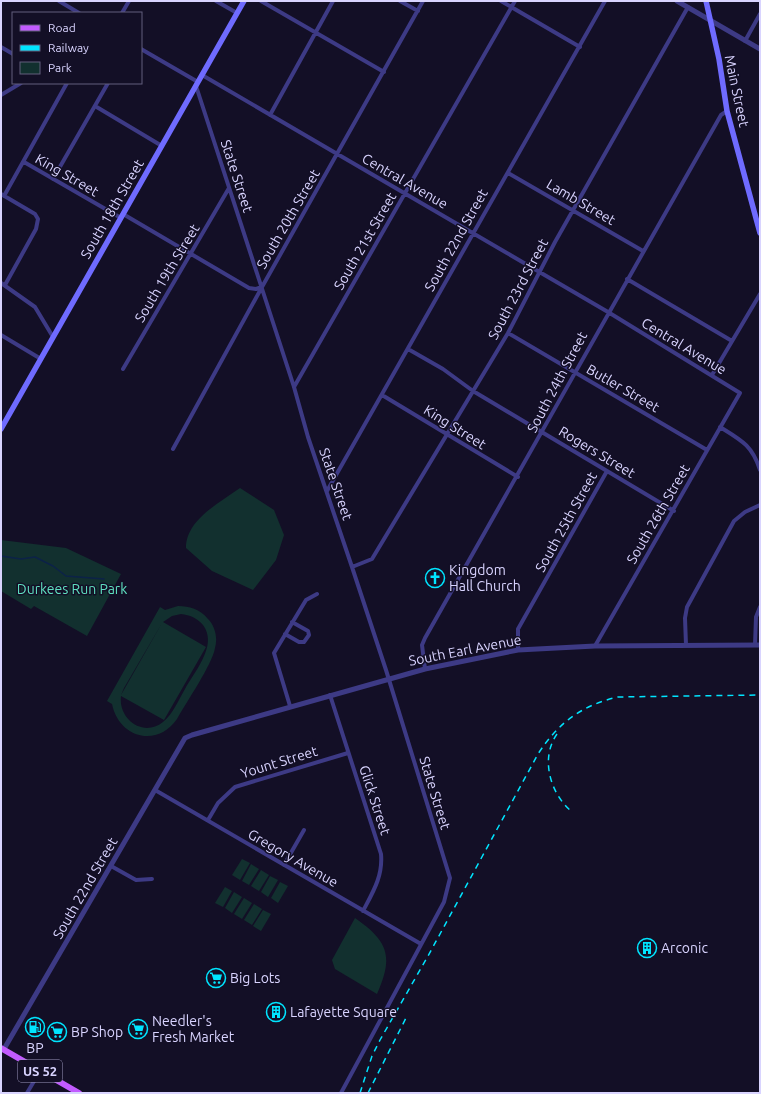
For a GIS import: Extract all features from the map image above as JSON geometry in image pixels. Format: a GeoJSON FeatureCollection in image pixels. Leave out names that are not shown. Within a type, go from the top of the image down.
{"type":"FeatureCollection","features":[{"type":"Feature","properties":{"kind":"main road","name":"South 18th Street"},"geometry":{"type":"LineString","coordinates":[[1,429],[244,1]]}},
{"type":"Feature","properties":{"kind":"main road","name":"Main Street"},"geometry":{"type":"LineString","coordinates":[[706,1],[727,111],[760,233]]}},
{"type":"Feature","properties":{"kind":"main road","name":"US 52"},"geometry":{"type":"LineString","coordinates":[[3,1048],[79,1093]]}},
{"type":"Feature","properties":{"kind":"street"},"geometry":{"type":"LineString","coordinates":[[59,1],[77,12]]}},
{"type":"Feature","properties":{"kind":"street"},"geometry":{"type":"LineString","coordinates":[[123,12],[129,1]]}},
{"type":"Feature","properties":{"kind":"street"},"geometry":{"type":"LineString","coordinates":[[216,1],[237,13]]}},
{"type":"Feature","properties":{"kind":"street"},"geometry":{"type":"LineString","coordinates":[[261,1],[384,72]]}},
{"type":"Feature","properties":{"kind":"street"},"geometry":{"type":"LineString","coordinates":[[270,115],[333,1]]}},
{"type":"Feature","properties":{"kind":"street"},"geometry":{"type":"LineString","coordinates":[[400,1],[418,11]]}},
{"type":"Feature","properties":{"kind":"street","name":"South 20th Street"},"geometry":{"type":"LineString","coordinates":[[173,449],[262,287],[423,1]]}},
{"type":"Feature","properties":{"kind":"street"},"geometry":{"type":"LineString","coordinates":[[502,1],[580,47]]}},
{"type":"Feature","properties":{"kind":"street","name":"South 21st Street"},"geometry":{"type":"LineString","coordinates":[[294,387],[515,1]]}},
{"type":"Feature","properties":{"kind":"street","name":"South 22nd Street"},"geometry":{"type":"LineString","coordinates":[[327,491],[605,1]]}},
{"type":"Feature","properties":{"kind":"street"},"geometry":{"type":"LineString","coordinates":[[677,1],[760,49]]}},
{"type":"Feature","properties":{"kind":"street","name":"South 23rd Street"},"geometry":{"type":"LineString","coordinates":[[352,566],[372,559],[447,435],[508,333],[555,242],[574,211],[688,7]]}},
{"type":"Feature","properties":{"kind":"street"},"geometry":{"type":"LineString","coordinates":[[745,41],[760,14]]}},
{"type":"Feature","properties":{"kind":"street"},"geometry":{"type":"LineString","coordinates":[[1,47],[12,53]]}},
{"type":"Feature","properties":{"kind":"street"},"geometry":{"type":"LineString","coordinates":[[142,50],[197,84]]}},
{"type":"Feature","properties":{"kind":"street","name":"Central Avenue"},"geometry":{"type":"LineString","coordinates":[[202,76],[608,312],[740,393]]}},
{"type":"Feature","properties":{"kind":"street"},"geometry":{"type":"LineString","coordinates":[[1,94],[19,84]]}},
{"type":"Feature","properties":{"kind":"street"},"geometry":{"type":"LineString","coordinates":[[54,337],[35,308],[3,284],[36,229],[38,218],[35,214],[3,195],[24,162],[67,84]]}},
{"type":"Feature","properties":{"kind":"street"},"geometry":{"type":"LineString","coordinates":[[53,179],[107,84]]}},
{"type":"Feature","properties":{"kind":"street","name":"State Street"},"geometry":{"type":"LineString","coordinates":[[197,84],[229,188],[294,387],[308,437],[352,566],[450,878],[444,902],[421,944]]}},
{"type":"Feature","properties":{"kind":"street"},"geometry":{"type":"LineString","coordinates":[[95,106],[162,146]]}},
{"type":"Feature","properties":{"kind":"street","name":"South 24th Street"},"geometry":{"type":"LineString","coordinates":[[425,669],[422,646],[425,638],[518,477],[608,312],[721,115],[727,111]]}},
{"type":"Feature","properties":{"kind":"street","name":"King Street"},"geometry":{"type":"LineString","coordinates":[[24,162],[191,254],[249,288],[256,289],[262,287]]}},
{"type":"Feature","properties":{"kind":"street","name":"Lamb Street"},"geometry":{"type":"LineString","coordinates":[[508,173],[643,251]]}},
{"type":"Feature","properties":{"kind":"street","name":"South 19th Street"},"geometry":{"type":"LineString","coordinates":[[122,369],[229,188]]}},
{"type":"Feature","properties":{"kind":"street"},"geometry":{"type":"LineString","coordinates":[[627,279],[732,340]]}},
{"type":"Feature","properties":{"kind":"street"},"geometry":{"type":"LineString","coordinates":[[712,375],[760,294]]}},
{"type":"Feature","properties":{"kind":"street","name":"Butler Street"},"geometry":{"type":"LineString","coordinates":[[508,333],[707,450]]}},
{"type":"Feature","properties":{"kind":"street"},"geometry":{"type":"LineString","coordinates":[[1,336],[41,359]]}},
{"type":"Feature","properties":{"kind":"street","name":"Rogers Street"},"geometry":{"type":"LineString","coordinates":[[408,349],[443,369],[473,391],[674,511]]}},
{"type":"Feature","properties":{"kind":"street","name":"South 26th Street"},"geometry":{"type":"LineString","coordinates":[[595,646],[674,511],[740,393]]}},
{"type":"Feature","properties":{"kind":"street","name":"King Street"},"geometry":{"type":"LineString","coordinates":[[382,395],[518,477]]}},
{"type":"Feature","properties":{"kind":"street"},"geometry":{"type":"LineString","coordinates":[[720,427],[746,443],[756,458],[760,470]]}},
{"type":"Feature","properties":{"kind":"street","name":"South 25th Street"},"geometry":{"type":"LineString","coordinates":[[518,650],[518,629],[607,471]]}},
{"type":"Feature","properties":{"kind":"street"},"geometry":{"type":"LineString","coordinates":[[686,645],[685,618],[688,607],[734,521],[744,512],[760,506]]}},
{"type":"Feature","properties":{"kind":"street"},"geometry":{"type":"LineString","coordinates":[[290,706],[274,653],[306,600],[317,594]]}},
{"type":"Feature","properties":{"kind":"street"},"geometry":{"type":"LineString","coordinates":[[757,645],[756,617],[760,607]]}},
{"type":"Feature","properties":{"kind":"street"},"geometry":{"type":"LineString","coordinates":[[285,634],[299,642],[304,642],[307,640],[309,635],[308,631],[292,622]]}},
{"type":"Feature","properties":{"kind":"street","name":"South Earl Avenue"},"geometry":{"type":"LineString","coordinates":[[184,738],[290,706],[425,669],[518,650],[595,646],[757,645]]}},
{"type":"Feature","properties":{"kind":"street","name":"Glick Street"},"geometry":{"type":"LineString","coordinates":[[330,695],[381,854],[381,871],[378,882],[363,911]]}},
{"type":"Feature","properties":{"kind":"street","name":"South 22nd Street"},"geometry":{"type":"LineString","coordinates":[[3,1048],[111,866],[184,738]]}},
{"type":"Feature","properties":{"kind":"street","name":"Yount Street"},"geometry":{"type":"LineString","coordinates":[[208,820],[218,803],[235,787],[348,753]]}},
{"type":"Feature","properties":{"kind":"street","name":"Gregory Avenue"},"geometry":{"type":"LineString","coordinates":[[155,790],[421,944]]}},
{"type":"Feature","properties":{"kind":"street"},"geometry":{"type":"LineString","coordinates":[[284,865],[304,830]]}},
{"type":"Feature","properties":{"kind":"street"},"geometry":{"type":"LineString","coordinates":[[111,866],[136,880],[152,879]]}},
{"type":"Feature","properties":{"kind":"street"},"geometry":{"type":"LineString","coordinates":[[341,1093],[421,944]]}},
{"type":"Feature","properties":{"kind":"street"},"geometry":{"type":"LineString","coordinates":[[27,1093],[40,1071]]}},
{"type":"Feature","properties":{"kind":"green space"},"geometry":{"type":"Polygon","coordinates":[[[240,488],[274,510],[284,535],[276,560],[253,590],[212,571],[186,548],[187,538],[191,529],[205,513],[240,488]]]}},
{"type":"Feature","properties":{"kind":"green space","name":"Durkees Run Park"},"geometry":{"type":"Polygon","coordinates":[[[1,540],[66,548],[121,574],[87,636],[34,606],[31,609],[1,591],[1,540]]]}},
{"type":"Feature","properties":{"kind":"green space"},"geometry":{"type":"Polygon","coordinates":[[[182,606],[190,607],[201,613],[208,619],[214,629],[216,644],[209,664],[177,719],[169,728],[159,734],[149,736],[140,735],[130,731],[122,725],[116,716],[112,704],[107,701],[160,607],[165,610],[182,606]],[[181,614],[172,616],[163,622],[206,647],[164,720],[121,696],[123,712],[133,724],[140,727],[148,728],[155,726],[167,719],[199,666],[207,649],[207,633],[203,625],[193,617],[181,614]],[[162,623],[124,688],[121,695],[162,623]]]}},
{"type":"Feature","properties":{"kind":"green space"},"geometry":{"type":"Polygon","coordinates":[[[242,859],[250,863],[240,880],[232,875],[242,859]]]}},
{"type":"Feature","properties":{"kind":"green space"},"geometry":{"type":"Polygon","coordinates":[[[251,864],[259,869],[249,885],[242,881],[251,864]]]}},
{"type":"Feature","properties":{"kind":"green space"},"geometry":{"type":"Polygon","coordinates":[[[261,870],[269,875],[259,891],[251,886],[261,870]]]}},
{"type":"Feature","properties":{"kind":"green space"},"geometry":{"type":"Polygon","coordinates":[[[270,876],[278,880],[268,897],[261,892],[270,876]]]}},
{"type":"Feature","properties":{"kind":"green space"},"geometry":{"type":"Polygon","coordinates":[[[280,882],[288,886],[278,903],[271,898],[280,882]]]}},
{"type":"Feature","properties":{"kind":"green space"},"geometry":{"type":"Polygon","coordinates":[[[225,887],[232,891],[223,907],[215,903],[225,887]]]}},
{"type":"Feature","properties":{"kind":"green space"},"geometry":{"type":"Polygon","coordinates":[[[234,892],[242,897],[232,913],[225,908],[234,892]]]}},
{"type":"Feature","properties":{"kind":"green space"},"geometry":{"type":"Polygon","coordinates":[[[244,898],[252,903],[242,919],[234,914],[244,898]]]}},
{"type":"Feature","properties":{"kind":"green space"},"geometry":{"type":"Polygon","coordinates":[[[254,904],[262,909],[252,925],[244,920],[254,904]]]}},
{"type":"Feature","properties":{"kind":"green space"},"geometry":{"type":"Polygon","coordinates":[[[263,910],[271,914],[261,931],[253,926],[263,910]]]}},
{"type":"Feature","properties":{"kind":"green space"},"geometry":{"type":"Polygon","coordinates":[[[355,918],[375,934],[385,950],[385,969],[377,994],[335,969],[332,960],[355,918]]]}},
{"type":"Feature","properties":{"kind":"waterway"},"geometry":{"type":"LineString","coordinates":[[1,556],[21,559],[35,557],[53,566],[66,576],[104,579]]}},
{"type":"Feature","properties":{"kind":"railway"},"geometry":{"type":"LineString","coordinates":[[360,1093],[372,1056],[380,1040],[428,956],[538,754],[563,724],[582,710],[605,700],[618,697],[760,695]]}},
{"type":"Feature","properties":{"kind":"railway"},"geometry":{"type":"LineString","coordinates":[[557,734],[552,743],[548,764],[553,785],[564,804],[571,811]]}},
{"type":"Feature","properties":{"kind":"railway"},"geometry":{"type":"LineString","coordinates":[[368,1093],[407,1016]]}},
{"type":"Feature","properties":{"kind":"place","name":"Kingdom Hall Church"},"geometry":{"type":"Point","coordinates":[435,578]}},
{"type":"Feature","properties":{"kind":"place","name":"Arconic"},"geometry":{"type":"Point","coordinates":[647,948]}},
{"type":"Feature","properties":{"kind":"place","name":"Big Lots"},"geometry":{"type":"Point","coordinates":[216,978]}},
{"type":"Feature","properties":{"kind":"place","name":"Lafayette Square"},"geometry":{"type":"Point","coordinates":[276,1012]}},
{"type":"Feature","properties":{"kind":"place","name":"BP"},"geometry":{"type":"Point","coordinates":[35,1027]}},
{"type":"Feature","properties":{"kind":"place","name":"Needler's Fresh Market"},"geometry":{"type":"Point","coordinates":[138,1029]}},
{"type":"Feature","properties":{"kind":"place","name":"BP Shop"},"geometry":{"type":"Point","coordinates":[57,1032]}}]}
